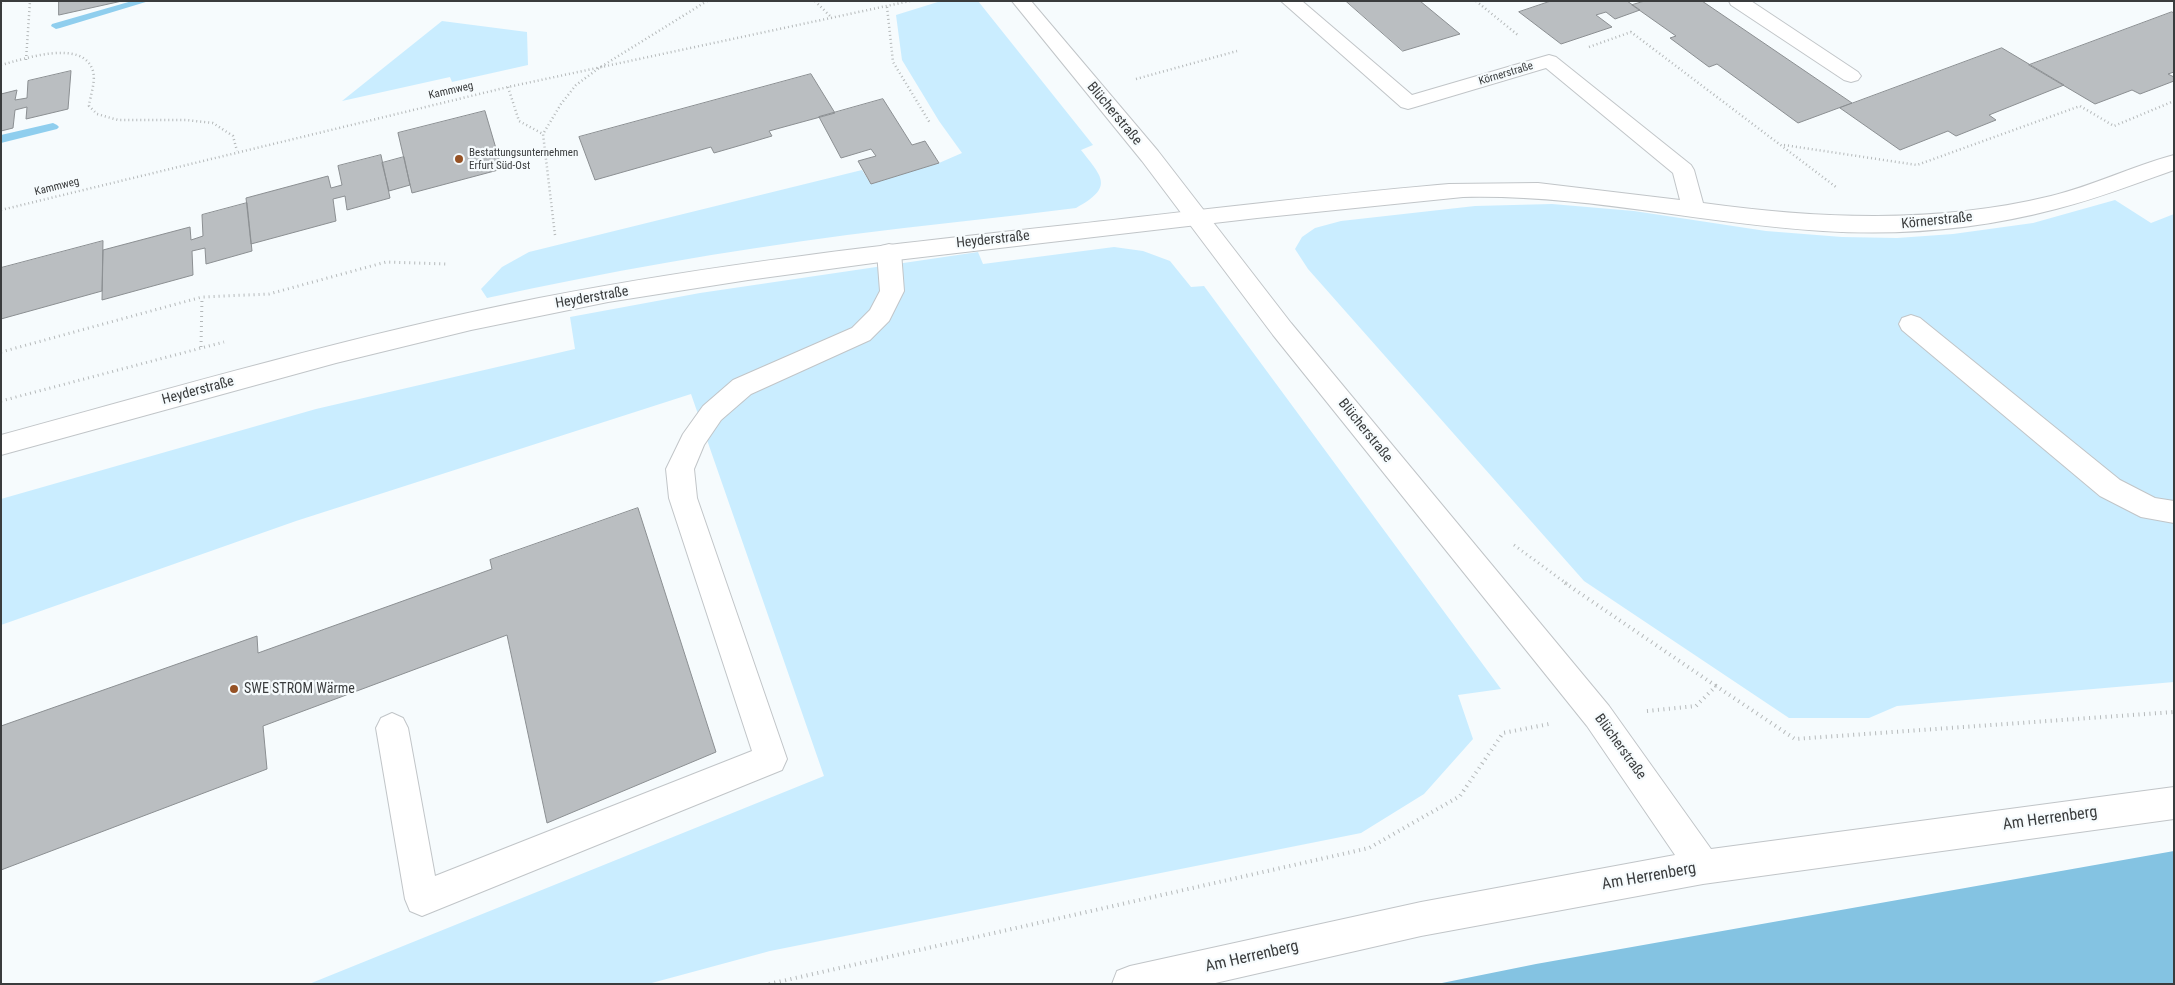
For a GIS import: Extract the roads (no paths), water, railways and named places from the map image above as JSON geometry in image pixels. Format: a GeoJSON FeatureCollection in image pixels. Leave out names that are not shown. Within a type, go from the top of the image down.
{"type":"FeatureCollection","features":[{"type":"Feature","properties":{"kind":"street","name":"Blücherstraße"},"geometry":{"type":"LineString","coordinates":[[1021,1],[1150,156],[1282,329],[1598,716],[1702,867]]}},
{"type":"Feature","properties":{"kind":"street","name":"Körnerstraße"},"geometry":{"type":"LineString","coordinates":[[1290,1],[1408,103],[1549,61],[1683,170],[1692,208]]}},
{"type":"Feature","properties":{"kind":"street"},"geometry":{"type":"LineString","coordinates":[[1738,1],[1851,76]]}},
{"type":"Feature","properties":{"kind":"street","name":"Körnerstraße"},"geometry":{"type":"LineString","coordinates":[[1196,217],[1466,190],[1549,192],[1633,199],[1763,219],[1836,224],[1889,225],[1942,222],[2020,211],[2100,189],[2174,162]]}},
{"type":"Feature","properties":{"kind":"street","name":"Heyderstraße"},"geometry":{"type":"LineString","coordinates":[[1,445],[316,359],[536,308],[700,278],[888,252],[1196,217]]}},
{"type":"Feature","properties":{"kind":"street"},"geometry":{"type":"LineString","coordinates":[[392,728],[422,899],[771,759],[684,498],[680,469],[692,441],[712,413],[742,387],[861,334],[880,315],[892,291],[888,252]]}},
{"type":"Feature","properties":{"kind":"street"},"geometry":{"type":"LineString","coordinates":[[1911,324],[2110,488],[2151,509],[2174,512]]}},
{"type":"Feature","properties":{"kind":"street","name":"Am Herrenberg"},"geometry":{"type":"LineString","coordinates":[[1130,984],[1421,919],[1702,867],[2174,803]]}},
{"type":"Feature","properties":{"kind":"waterway"},"geometry":{"type":"LineString","coordinates":[[56,26],[144,1]]}},
{"type":"Feature","properties":{"kind":"waterway"},"geometry":{"type":"LineString","coordinates":[[1,139],[53,127]]}},
{"type":"Feature","properties":{"kind":"place","name":"Bestattungsunternehmen Erfurt Süd-Ost"},"geometry":{"type":"Point","coordinates":[459,159]}},
{"type":"Feature","properties":{"kind":"place","name":"SWE STROM Wärme"},"geometry":{"type":"Point","coordinates":[234,689]}}]}
